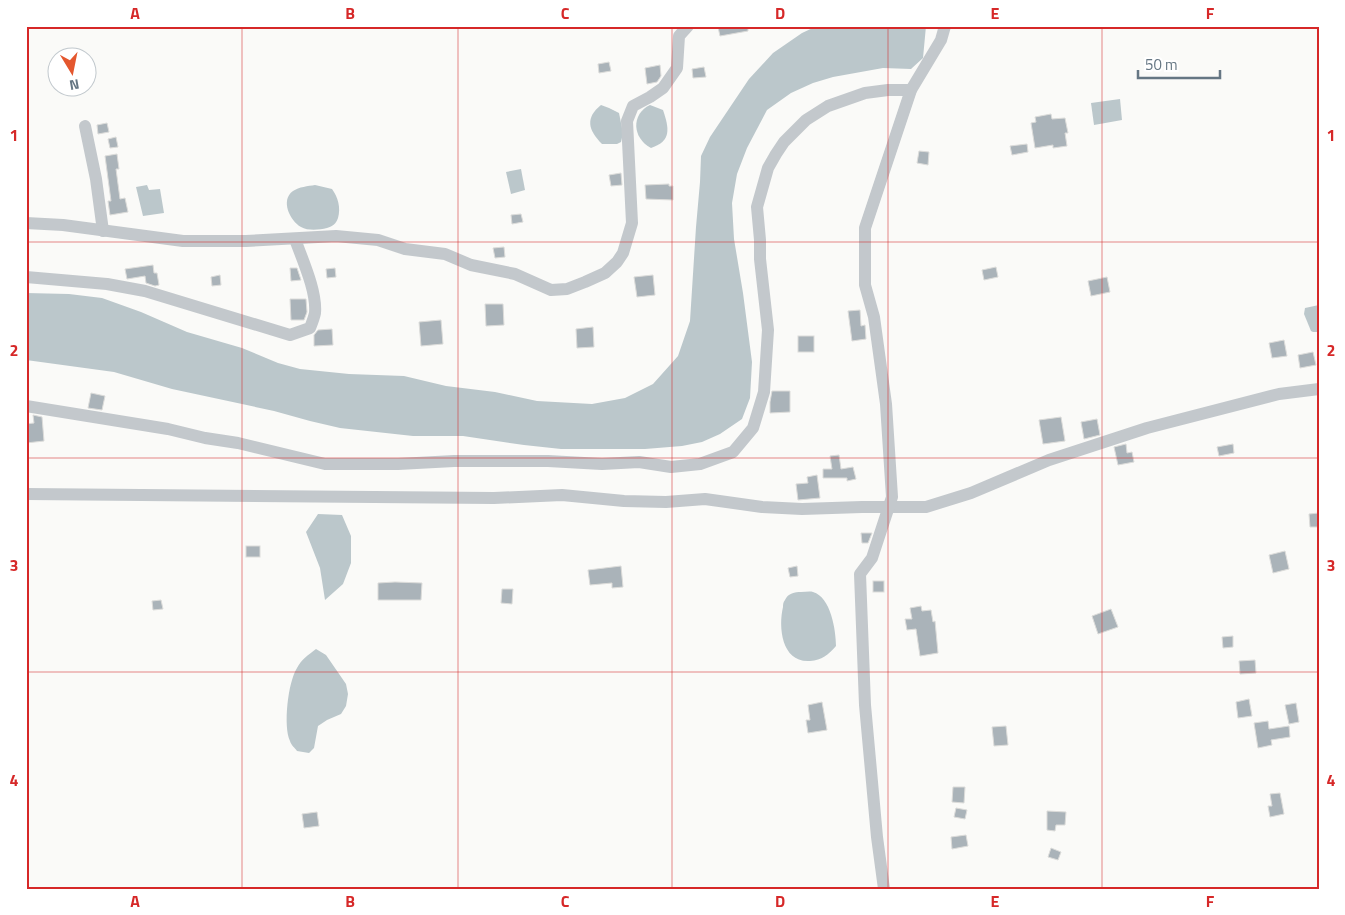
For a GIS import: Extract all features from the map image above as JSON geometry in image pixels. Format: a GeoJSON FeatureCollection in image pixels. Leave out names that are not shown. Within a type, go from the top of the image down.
{"type":"FeatureCollection","features":[{"type":"Feature","properties":{"kind":"street"},"geometry":{"type":"LineString","coordinates":[[26,223],[63,225],[183,241],[246,241],[336,236],[378,240],[405,249],[445,254],[471,265],[515,274],[550,290],[567,289],[604,273],[617,262],[623,253],[632,223],[627,121],[633,106],[663,88],[677,68],[679,36],[688,26]]}},
{"type":"Feature","properties":{"kind":"street"},"geometry":{"type":"LineString","coordinates":[[884,889],[877,837],[865,705],[860,574],[872,558],[892,496],[886,404],[874,316],[865,285],[865,228],[911,90],[941,40],[945,26]]}},
{"type":"Feature","properties":{"kind":"street"},"geometry":{"type":"LineString","coordinates":[[26,406],[168,429],[205,438],[238,443],[325,464],[548,461],[602,464],[639,462],[670,467],[700,464],[733,452],[753,428],[764,392],[768,330],[760,259],[757,207],[768,168],[784,142],[793,132],[806,120],[828,106],[865,93],[911,90]]}},
{"type":"Feature","properties":{"kind":"street"},"geometry":{"type":"LineString","coordinates":[[85,126],[96,180],[103,231]]}},
{"type":"Feature","properties":{"kind":"street"},"geometry":{"type":"LineString","coordinates":[[26,277],[107,284],[145,291],[290,335],[310,328],[315,312],[309,277],[295,238]]}},
{"type":"Feature","properties":{"kind":"street"},"geometry":{"type":"LineString","coordinates":[[26,494],[494,498],[562,495],[666,502],[705,499],[762,507],[802,510],[926,507],[971,493],[1049,460],[1147,428],[1279,394],[1319,388]]}},
{"type":"Feature","properties":{"kind":"shaded area"},"geometry":{"type":"Polygon","coordinates":[[[817,26],[926,26],[923,58],[911,69],[883,68],[833,77],[813,83],[791,93],[767,110],[747,148],[737,174],[732,203],[734,239],[752,362],[750,398],[742,419],[720,434],[702,442],[682,446],[645,449],[561,449],[463,436],[413,436],[340,428],[274,411],[172,389],[114,372],[26,360],[26,293],[69,294],[102,298],[187,332],[242,348],[278,363],[300,369],[349,374],[404,376],[446,386],[495,392],[537,401],[592,404],[625,398],[653,384],[678,356],[690,321],[701,156],[710,137],[749,79],[773,53],[802,33],[817,26]]]}},
{"type":"Feature","properties":{"kind":"shaded area"},"geometry":{"type":"Polygon","coordinates":[[[1120,99],[1122,120],[1094,125],[1091,103],[1120,99]]]}},
{"type":"Feature","properties":{"kind":"shaded area"},"geometry":{"type":"Polygon","coordinates":[[[601,105],[619,113],[623,133],[621,142],[617,144],[602,144],[591,129],[592,115],[601,105]]]}},
{"type":"Feature","properties":{"kind":"shaded area"},"geometry":{"type":"Polygon","coordinates":[[[650,105],[663,110],[667,123],[666,138],[663,142],[651,148],[640,138],[636,126],[639,114],[650,105]]]}},
{"type":"Feature","properties":{"kind":"shaded area"},"geometry":{"type":"Polygon","coordinates":[[[521,169],[525,190],[511,194],[506,172],[521,169]]]}},
{"type":"Feature","properties":{"kind":"shaded area"},"geometry":{"type":"Polygon","coordinates":[[[147,185],[149,190],[160,189],[164,213],[143,216],[136,187],[147,185]]]}},
{"type":"Feature","properties":{"kind":"shaded area"},"geometry":{"type":"Polygon","coordinates":[[[315,185],[332,189],[336,195],[339,214],[334,225],[314,230],[301,227],[293,220],[288,210],[287,200],[293,191],[315,185]]]}},
{"type":"Feature","properties":{"kind":"shaded area"},"geometry":{"type":"Polygon","coordinates":[[[1319,305],[1319,332],[1313,332],[1304,314],[1305,308],[1319,305]]]}},
{"type":"Feature","properties":{"kind":"shaded area"},"geometry":{"type":"Polygon","coordinates":[[[318,514],[342,515],[351,536],[351,563],[343,584],[325,600],[320,568],[306,532],[318,514]]]}},
{"type":"Feature","properties":{"kind":"shaded area"},"geometry":{"type":"Polygon","coordinates":[[[812,592],[819,595],[828,607],[835,632],[836,646],[824,656],[810,661],[801,660],[793,656],[788,650],[784,643],[781,625],[786,598],[794,593],[812,592]]]}},
{"type":"Feature","properties":{"kind":"shaded area"},"geometry":{"type":"Polygon","coordinates":[[[316,649],[326,655],[346,684],[348,694],[346,706],[341,714],[318,726],[314,748],[309,753],[297,751],[291,744],[288,734],[287,715],[291,683],[297,668],[316,649]]]}},
{"type":"Feature","properties":{"kind":"building"},"geometry":{"type":"Polygon","coordinates":[[[748,26],[748,31],[720,36],[718,27],[748,26]]]}},
{"type":"Feature","properties":{"kind":"building"},"geometry":{"type":"Polygon","coordinates":[[[609,62],[611,71],[599,73],[598,64],[609,62]]]}},
{"type":"Feature","properties":{"kind":"building"},"geometry":{"type":"Polygon","coordinates":[[[660,65],[661,76],[657,82],[647,84],[645,68],[660,65]]]}},
{"type":"Feature","properties":{"kind":"building"},"geometry":{"type":"Polygon","coordinates":[[[704,67],[706,77],[693,78],[692,69],[704,67]]]}},
{"type":"Feature","properties":{"kind":"building"},"geometry":{"type":"Polygon","coordinates":[[[1051,114],[1052,119],[1065,118],[1068,133],[1065,133],[1067,146],[1053,148],[1053,145],[1035,148],[1031,123],[1036,122],[1035,117],[1051,114]]]}},
{"type":"Feature","properties":{"kind":"building"},"geometry":{"type":"Polygon","coordinates":[[[107,123],[109,132],[98,134],[97,125],[107,123]]]}},
{"type":"Feature","properties":{"kind":"building"},"geometry":{"type":"Polygon","coordinates":[[[116,137],[118,147],[110,148],[108,139],[116,137]]]}},
{"type":"Feature","properties":{"kind":"building"},"geometry":{"type":"Polygon","coordinates":[[[1027,144],[1028,152],[1012,155],[1010,146],[1027,144]]]}},
{"type":"Feature","properties":{"kind":"building"},"geometry":{"type":"Polygon","coordinates":[[[919,151],[929,152],[928,165],[917,163],[919,151]]]}},
{"type":"Feature","properties":{"kind":"building"},"geometry":{"type":"Polygon","coordinates":[[[117,154],[119,169],[116,169],[120,199],[125,198],[128,212],[110,215],[108,201],[111,201],[105,156],[117,154]]]}},
{"type":"Feature","properties":{"kind":"building"},"geometry":{"type":"Polygon","coordinates":[[[621,173],[622,185],[611,186],[609,175],[621,173]]]}},
{"type":"Feature","properties":{"kind":"building"},"geometry":{"type":"Polygon","coordinates":[[[669,184],[669,186],[673,186],[673,200],[646,199],[645,185],[669,184]]]}},
{"type":"Feature","properties":{"kind":"building"},"geometry":{"type":"Polygon","coordinates":[[[521,214],[523,222],[512,224],[511,215],[521,214]]]}},
{"type":"Feature","properties":{"kind":"building"},"geometry":{"type":"Polygon","coordinates":[[[504,247],[505,257],[495,258],[493,248],[504,247]]]}},
{"type":"Feature","properties":{"kind":"building"},"geometry":{"type":"Polygon","coordinates":[[[153,265],[154,273],[157,273],[159,285],[155,286],[146,283],[145,276],[127,279],[125,269],[153,265]]]}},
{"type":"Feature","properties":{"kind":"building"},"geometry":{"type":"Polygon","coordinates":[[[996,267],[998,277],[984,280],[982,270],[996,267]]]}},
{"type":"Feature","properties":{"kind":"building"},"geometry":{"type":"Polygon","coordinates":[[[290,268],[297,268],[301,280],[291,281],[290,268]]]}},
{"type":"Feature","properties":{"kind":"building"},"geometry":{"type":"Polygon","coordinates":[[[335,268],[336,277],[327,278],[326,269],[335,268]]]}},
{"type":"Feature","properties":{"kind":"building"},"geometry":{"type":"Polygon","coordinates":[[[220,275],[221,285],[212,286],[211,277],[220,275]]]}},
{"type":"Feature","properties":{"kind":"building"},"geometry":{"type":"Polygon","coordinates":[[[653,275],[655,295],[637,297],[634,277],[653,275]]]}},
{"type":"Feature","properties":{"kind":"building"},"geometry":{"type":"Polygon","coordinates":[[[1107,277],[1110,292],[1091,296],[1088,281],[1107,277]]]}},
{"type":"Feature","properties":{"kind":"building"},"geometry":{"type":"Polygon","coordinates":[[[290,299],[306,299],[307,312],[304,320],[291,320],[290,299]]]}},
{"type":"Feature","properties":{"kind":"building"},"geometry":{"type":"Polygon","coordinates":[[[485,304],[503,304],[504,325],[486,326],[485,304]]]}},
{"type":"Feature","properties":{"kind":"building"},"geometry":{"type":"Polygon","coordinates":[[[860,310],[861,326],[865,325],[866,339],[852,341],[848,311],[860,310]]]}},
{"type":"Feature","properties":{"kind":"building"},"geometry":{"type":"Polygon","coordinates":[[[441,320],[443,344],[421,346],[419,322],[441,320]]]}},
{"type":"Feature","properties":{"kind":"building"},"geometry":{"type":"Polygon","coordinates":[[[593,327],[594,347],[577,348],[576,329],[593,327]]]}},
{"type":"Feature","properties":{"kind":"building"},"geometry":{"type":"Polygon","coordinates":[[[332,329],[333,345],[314,346],[314,335],[318,330],[332,329]]]}},
{"type":"Feature","properties":{"kind":"building"},"geometry":{"type":"Polygon","coordinates":[[[798,336],[814,336],[814,352],[798,352],[798,336]]]}},
{"type":"Feature","properties":{"kind":"building"},"geometry":{"type":"Polygon","coordinates":[[[1284,340],[1287,356],[1272,358],[1269,343],[1284,340]]]}},
{"type":"Feature","properties":{"kind":"building"},"geometry":{"type":"Polygon","coordinates":[[[1313,352],[1316,365],[1300,368],[1298,355],[1313,352]]]}},
{"type":"Feature","properties":{"kind":"building"},"geometry":{"type":"Polygon","coordinates":[[[772,391],[790,391],[790,412],[770,413],[772,391]]]}},
{"type":"Feature","properties":{"kind":"building"},"geometry":{"type":"Polygon","coordinates":[[[91,393],[105,396],[102,410],[88,408],[91,393]]]}},
{"type":"Feature","properties":{"kind":"building"},"geometry":{"type":"Polygon","coordinates":[[[33,415],[42,417],[44,441],[26,443],[26,424],[34,423],[33,415]]]}},
{"type":"Feature","properties":{"kind":"building"},"geometry":{"type":"Polygon","coordinates":[[[1061,417],[1065,441],[1043,444],[1039,420],[1061,417]]]}},
{"type":"Feature","properties":{"kind":"building"},"geometry":{"type":"Polygon","coordinates":[[[1097,419],[1100,435],[1084,439],[1081,422],[1097,419]]]}},
{"type":"Feature","properties":{"kind":"building"},"geometry":{"type":"Polygon","coordinates":[[[1126,444],[1127,453],[1132,452],[1134,462],[1118,465],[1114,447],[1126,444]]]}},
{"type":"Feature","properties":{"kind":"building"},"geometry":{"type":"Polygon","coordinates":[[[1233,444],[1234,453],[1219,456],[1217,447],[1233,444]]]}},
{"type":"Feature","properties":{"kind":"building"},"geometry":{"type":"Polygon","coordinates":[[[839,455],[841,469],[853,467],[856,479],[847,481],[847,478],[823,478],[823,469],[832,469],[830,456],[839,455]]]}},
{"type":"Feature","properties":{"kind":"building"},"geometry":{"type":"Polygon","coordinates":[[[817,475],[820,498],[798,500],[796,484],[808,483],[807,477],[817,475]]]}},
{"type":"Feature","properties":{"kind":"building"},"geometry":{"type":"Polygon","coordinates":[[[1319,513],[1319,527],[1310,527],[1309,514],[1319,513]]]}},
{"type":"Feature","properties":{"kind":"building"},"geometry":{"type":"Polygon","coordinates":[[[861,533],[872,533],[868,543],[862,543],[861,533]]]}},
{"type":"Feature","properties":{"kind":"building"},"geometry":{"type":"Polygon","coordinates":[[[246,546],[260,546],[260,557],[246,557],[246,546]]]}},
{"type":"Feature","properties":{"kind":"building"},"geometry":{"type":"Polygon","coordinates":[[[1285,551],[1289,569],[1273,573],[1269,555],[1285,551]]]}},
{"type":"Feature","properties":{"kind":"building"},"geometry":{"type":"Polygon","coordinates":[[[621,566],[623,587],[612,588],[612,583],[590,585],[588,570],[621,566]]]}},
{"type":"Feature","properties":{"kind":"building"},"geometry":{"type":"Polygon","coordinates":[[[797,566],[798,576],[790,577],[788,568],[797,566]]]}},
{"type":"Feature","properties":{"kind":"building"},"geometry":{"type":"Polygon","coordinates":[[[873,581],[884,581],[884,592],[873,592],[873,581]]]}},
{"type":"Feature","properties":{"kind":"building"},"geometry":{"type":"Polygon","coordinates":[[[378,583],[422,583],[421,600],[378,600],[378,583]]]}},
{"type":"Feature","properties":{"kind":"building"},"geometry":{"type":"Polygon","coordinates":[[[502,589],[513,589],[512,604],[501,603],[502,589]]]}},
{"type":"Feature","properties":{"kind":"building"},"geometry":{"type":"Polygon","coordinates":[[[161,600],[163,609],[153,610],[152,601],[161,600]]]}},
{"type":"Feature","properties":{"kind":"building"},"geometry":{"type":"Polygon","coordinates":[[[921,606],[922,611],[931,610],[933,622],[935,621],[938,653],[920,656],[916,629],[907,630],[905,619],[912,619],[910,608],[921,606]]]}},
{"type":"Feature","properties":{"kind":"building"},"geometry":{"type":"Polygon","coordinates":[[[1111,609],[1118,627],[1098,634],[1092,616],[1111,609]]]}},
{"type":"Feature","properties":{"kind":"building"},"geometry":{"type":"Polygon","coordinates":[[[1233,636],[1233,647],[1223,648],[1222,637],[1233,636]]]}},
{"type":"Feature","properties":{"kind":"building"},"geometry":{"type":"Polygon","coordinates":[[[1255,660],[1256,673],[1240,674],[1239,661],[1255,660]]]}},
{"type":"Feature","properties":{"kind":"building"},"geometry":{"type":"Polygon","coordinates":[[[1249,699],[1252,716],[1238,718],[1236,702],[1249,699]]]}},
{"type":"Feature","properties":{"kind":"building"},"geometry":{"type":"Polygon","coordinates":[[[822,702],[827,730],[808,733],[806,720],[810,720],[808,705],[822,702]]]}},
{"type":"Feature","properties":{"kind":"building"},"geometry":{"type":"Polygon","coordinates":[[[1296,703],[1299,722],[1289,724],[1285,705],[1296,703]]]}},
{"type":"Feature","properties":{"kind":"building"},"geometry":{"type":"Polygon","coordinates":[[[1268,721],[1269,729],[1289,726],[1290,737],[1271,740],[1272,745],[1258,748],[1254,723],[1268,721]]]}},
{"type":"Feature","properties":{"kind":"building"},"geometry":{"type":"Polygon","coordinates":[[[1006,726],[1008,745],[994,746],[992,727],[1006,726]]]}},
{"type":"Feature","properties":{"kind":"building"},"geometry":{"type":"Polygon","coordinates":[[[953,787],[965,787],[964,803],[952,802],[953,787]]]}},
{"type":"Feature","properties":{"kind":"building"},"geometry":{"type":"Polygon","coordinates":[[[1280,793],[1284,814],[1270,817],[1268,806],[1272,806],[1270,794],[1280,793]]]}},
{"type":"Feature","properties":{"kind":"building"},"geometry":{"type":"Polygon","coordinates":[[[956,808],[967,810],[965,819],[954,817],[956,808]]]}},
{"type":"Feature","properties":{"kind":"building"},"geometry":{"type":"Polygon","coordinates":[[[1047,811],[1066,812],[1065,825],[1056,825],[1055,831],[1047,830],[1047,811]]]}},
{"type":"Feature","properties":{"kind":"building"},"geometry":{"type":"Polygon","coordinates":[[[317,812],[319,826],[304,828],[302,814],[317,812]]]}},
{"type":"Feature","properties":{"kind":"building"},"geometry":{"type":"Polygon","coordinates":[[[966,835],[968,846],[952,849],[951,837],[966,835]]]}},
{"type":"Feature","properties":{"kind":"building"},"geometry":{"type":"Polygon","coordinates":[[[1051,848],[1061,852],[1058,860],[1048,857],[1051,848]]]}}]}
